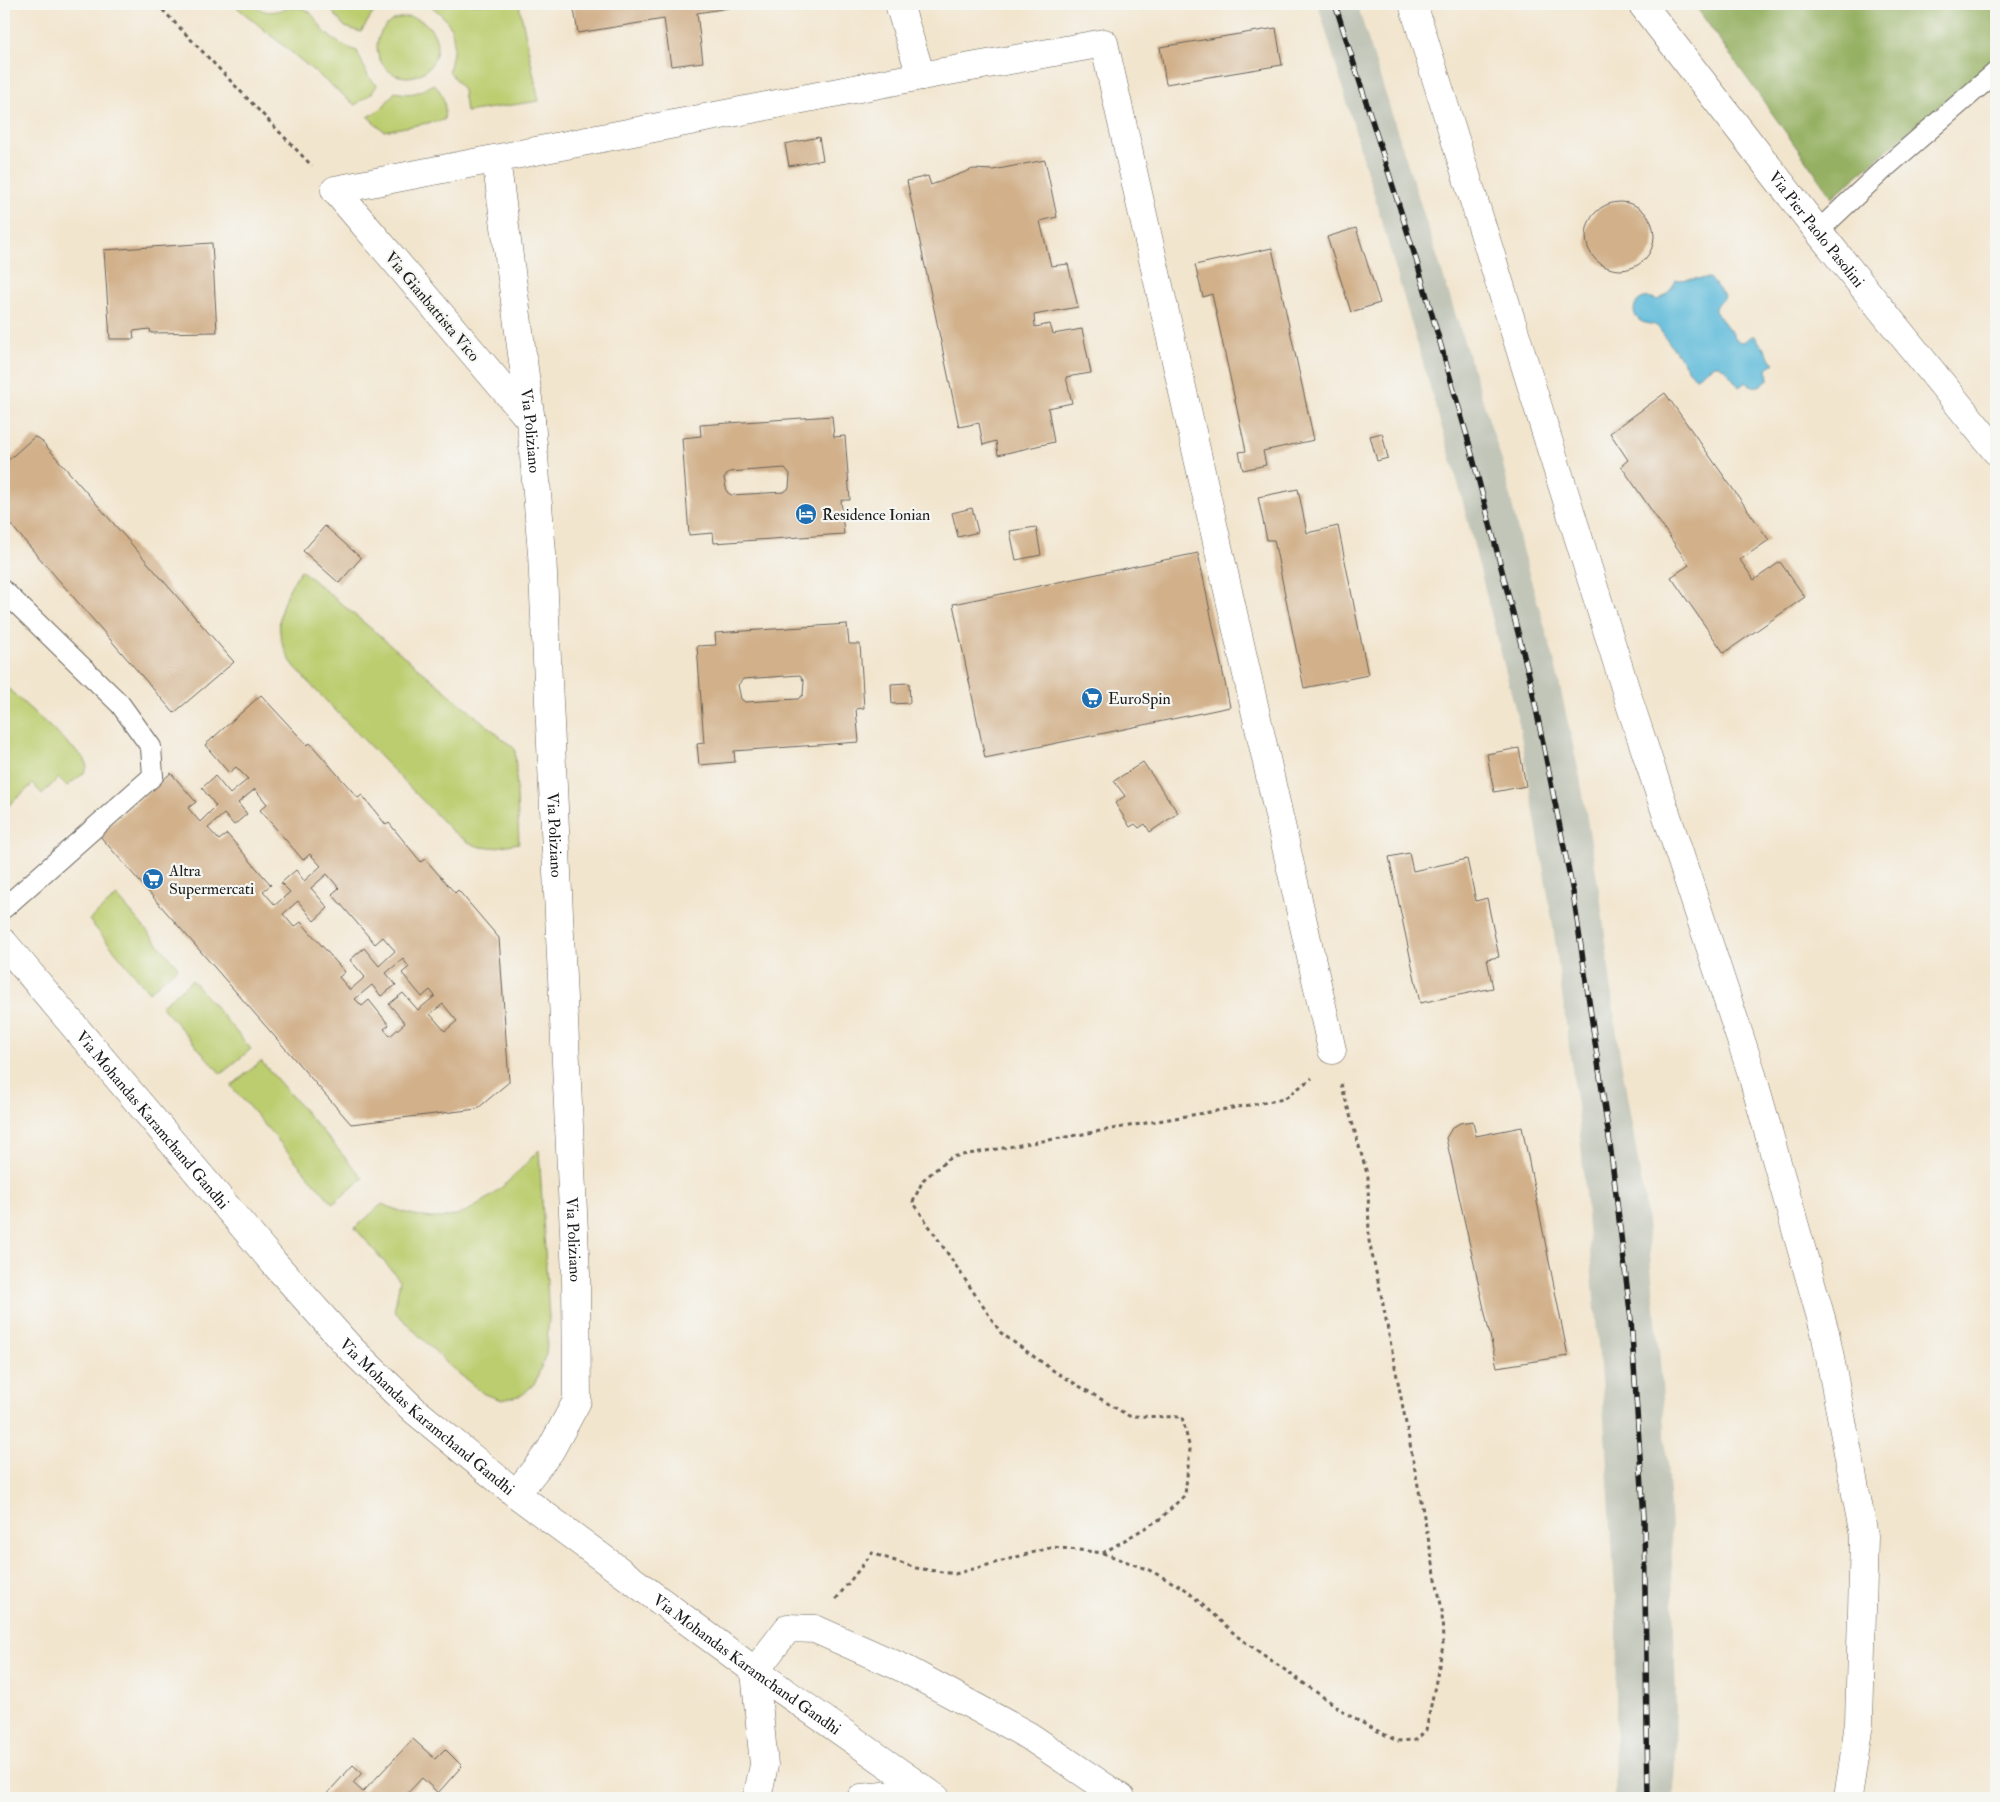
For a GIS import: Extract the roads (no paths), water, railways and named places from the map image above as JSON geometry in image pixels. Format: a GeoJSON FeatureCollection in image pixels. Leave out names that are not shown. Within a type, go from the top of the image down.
{"type":"FeatureCollection","features":[{"type":"Feature","properties":{"kind":"street"},"geometry":{"type":"LineString","coordinates":[[899,4],[921,76]]}},
{"type":"Feature","properties":{"kind":"street"},"geometry":{"type":"LineString","coordinates":[[1413,4],[1630,707],[1751,1071],[1825,1332],[1864,1536],[1859,1723],[1848,1798]]}},
{"type":"Feature","properties":{"kind":"street","name":"Via Pier Paolo Pasolini"},"geometry":{"type":"LineString","coordinates":[[1642,4],[1818,231],[1996,451]]}},
{"type":"Feature","properties":{"kind":"street"},"geometry":{"type":"LineString","coordinates":[[496,159],[921,76],[1104,43],[1329,1040]]}},
{"type":"Feature","properties":{"kind":"street","name":"Via Gianbattista Vico"},"geometry":{"type":"LineString","coordinates":[[496,159],[335,190],[531,421]]}},
{"type":"Feature","properties":{"kind":"street","name":"Via Poliziano"},"geometry":{"type":"LineString","coordinates":[[496,159],[531,421],[542,553],[576,1275],[577,1401],[550,1451],[516,1494]]}},
{"type":"Feature","properties":{"kind":"street","name":"Via Mohandas Karamchand Gandhi"},"geometry":{"type":"LineString","coordinates":[[4,943],[274,1263],[350,1348],[414,1410],[516,1494],[756,1671],[932,1795]]}},
{"type":"Feature","properties":{"kind":"street"},"geometry":{"type":"LineString","coordinates":[[757,1798],[764,1765],[756,1671],[788,1628],[815,1629],[905,1669],[1029,1736],[1121,1798]]}},
{"type":"Feature","properties":{"kind":"street"},"geometry":{"type":"LineString","coordinates":[[861,1798],[932,1795]]}},
{"type":"Feature","properties":{"kind":"lane"},"geometry":{"type":"LineString","coordinates":[[1818,231],[1885,168],[1996,72]]}},
{"type":"Feature","properties":{"kind":"lane"},"geometry":{"type":"LineString","coordinates":[[4,592],[120,704],[151,747],[152,776],[4,908]]}},
{"type":"Feature","properties":{"kind":"water"},"geometry":{"type":"Polygon","coordinates":[[[1710,278],[1725,297],[1717,305],[1715,311],[1738,341],[1743,342],[1754,335],[1774,363],[1767,368],[1768,380],[1760,386],[1752,386],[1746,382],[1739,387],[1725,369],[1719,365],[1714,365],[1695,378],[1657,326],[1639,320],[1635,315],[1634,311],[1637,302],[1646,298],[1657,300],[1661,298],[1669,292],[1676,280],[1710,278]]]}},
{"type":"Feature","properties":{"kind":"railway"},"geometry":{"type":"LineString","coordinates":[[1335,4],[1416,259],[1469,443],[1530,679],[1573,892],[1610,1144],[1631,1320],[1644,1518],[1648,1798]]}},
{"type":"Feature","properties":{"kind":"place","name":"Residence Ionian"},"geometry":{"type":"Point","coordinates":[806,514]}},
{"type":"Feature","properties":{"kind":"place","name":"EuroSpin"},"geometry":{"type":"Point","coordinates":[1092,698]}},
{"type":"Feature","properties":{"kind":"place","name":"Altra Supermercati"},"geometry":{"type":"Point","coordinates":[153,879]}}]}
